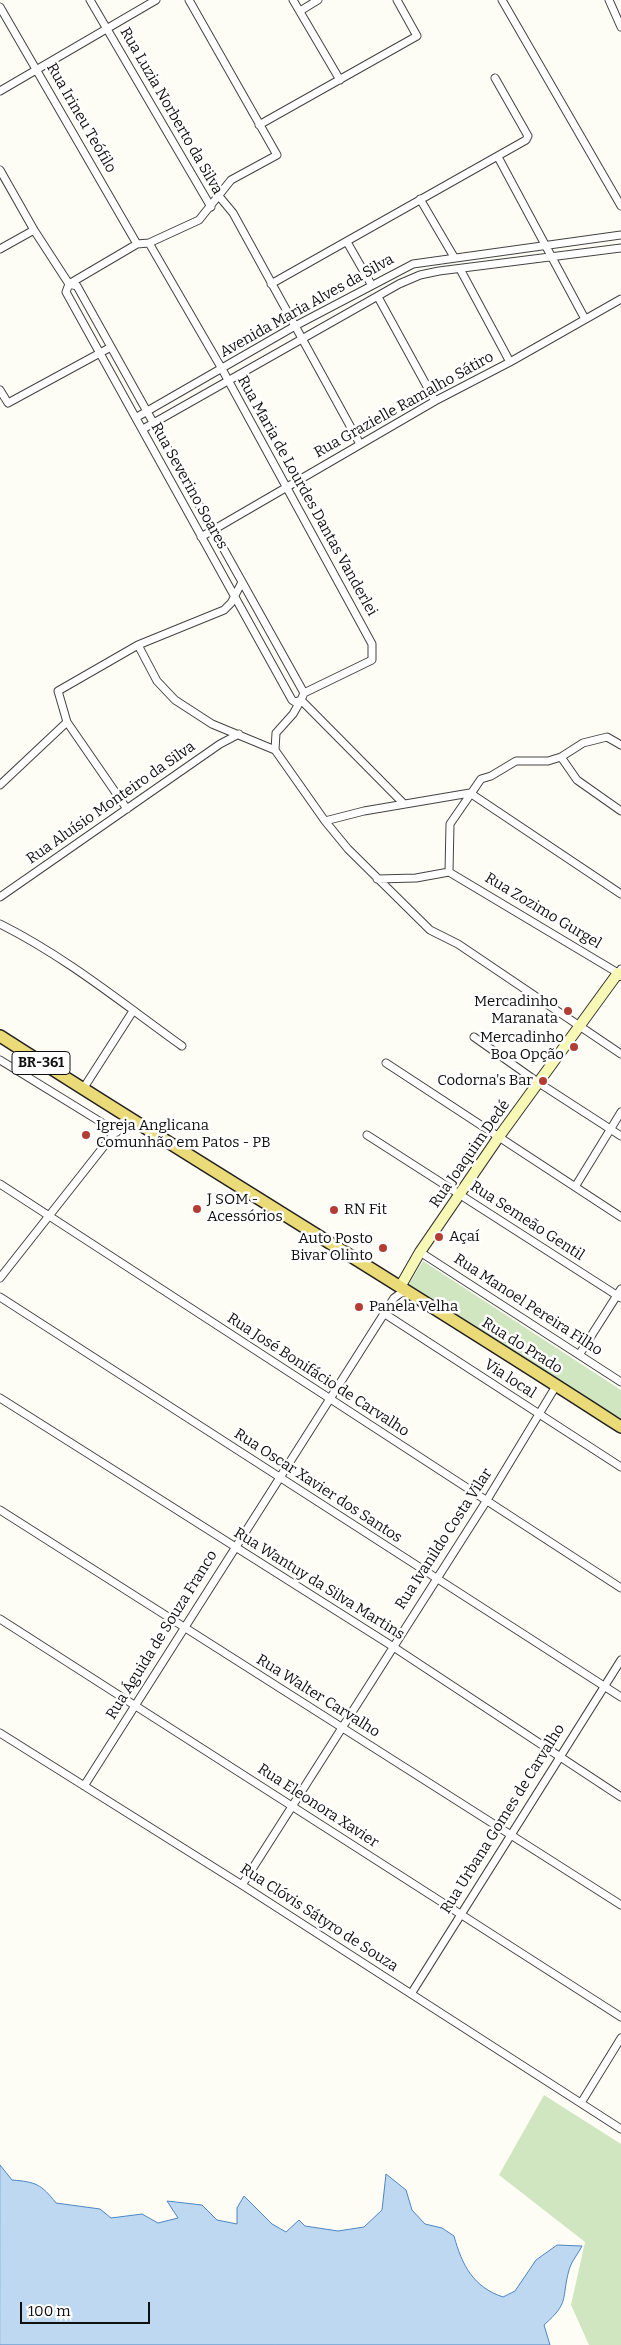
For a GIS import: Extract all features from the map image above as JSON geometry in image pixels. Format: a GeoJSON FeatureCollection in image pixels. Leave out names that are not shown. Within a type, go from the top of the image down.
{"type":"FeatureCollection","features":[{"type":"Feature","properties":{"kind":"main road","name":"Rua do Prado"},"geometry":{"type":"LineString","coordinates":[[0,1036],[127,1118],[390,1280],[621,1427]]}},
{"type":"Feature","properties":{"kind":"street","name":"Rua Luzia Norberto da Silva"},"geometry":{"type":"LineString","coordinates":[[90,0],[211,207]]}},
{"type":"Feature","properties":{"kind":"street"},"geometry":{"type":"LineString","coordinates":[[0,91],[156,0]]}},
{"type":"Feature","properties":{"kind":"street"},"geometry":{"type":"LineString","coordinates":[[70,284],[137,244],[149,243],[199,220],[211,207],[230,180],[277,155],[189,0]]}},
{"type":"Feature","properties":{"kind":"street"},"geometry":{"type":"LineString","coordinates":[[293,0],[340,80]]}},
{"type":"Feature","properties":{"kind":"street"},"geometry":{"type":"LineString","coordinates":[[300,11],[318,0]]}},
{"type":"Feature","properties":{"kind":"street"},"geometry":{"type":"LineString","coordinates":[[259,125],[417,36],[397,0]]}},
{"type":"Feature","properties":{"kind":"street"},"geometry":{"type":"LineString","coordinates":[[502,0],[621,206]]}},
{"type":"Feature","properties":{"kind":"street"},"geometry":{"type":"LineString","coordinates":[[609,0],[621,27]]}},
{"type":"Feature","properties":{"kind":"street","name":"Rua Irineu Teófilo"},"geometry":{"type":"LineString","coordinates":[[0,7],[137,244]]}},
{"type":"Feature","properties":{"kind":"street"},"geometry":{"type":"LineString","coordinates":[[271,284],[526,140],[528,136],[495,78]]}},
{"type":"Feature","properties":{"kind":"street"},"geometry":{"type":"LineString","coordinates":[[498,157],[585,320]]}},
{"type":"Feature","properties":{"kind":"street","name":"Rua Severino Soares"},"geometry":{"type":"LineString","coordinates":[[0,170],[34,230],[70,284],[77,286],[242,582],[302,697],[404,804]]}},
{"type":"Feature","properties":{"kind":"street"},"geometry":{"type":"LineString","coordinates":[[218,195],[233,213],[360,444]]}},
{"type":"Feature","properties":{"kind":"street"},"geometry":{"type":"LineString","coordinates":[[420,199],[454,257]]}},
{"type":"Feature","properties":{"kind":"street"},"geometry":{"type":"LineString","coordinates":[[0,249],[34,230]]}},
{"type":"Feature","properties":{"kind":"street","name":"Avenida Maria Alves da Silva"},"geometry":{"type":"LineString","coordinates":[[137,417],[295,326],[371,284],[413,264],[621,235]]}},
{"type":"Feature","properties":{"kind":"street"},"geometry":{"type":"LineString","coordinates":[[346,242],[371,284]]}},
{"type":"Feature","properties":{"kind":"street","name":"Rua Maria de Lourdes Dantas Vanderlei"},"geometry":{"type":"LineString","coordinates":[[149,243],[222,368],[372,644],[372,660],[302,697]]}},
{"type":"Feature","properties":{"kind":"street","name":"Avenida Maria Alves da Silva"},"geometry":{"type":"LineString","coordinates":[[143,429],[302,338],[420,275],[621,248]]}},
{"type":"Feature","properties":{"kind":"street"},"geometry":{"type":"LineString","coordinates":[[460,269],[510,362]]}},
{"type":"Feature","properties":{"kind":"street","name":"Rua Severino Soares"},"geometry":{"type":"LineString","coordinates":[[70,284],[66,292],[137,417],[292,700],[302,697]]}},
{"type":"Feature","properties":{"kind":"street"},"geometry":{"type":"LineString","coordinates":[[378,296],[435,400]]}},
{"type":"Feature","properties":{"kind":"street","name":"Rua Grazielle Ramalho Sátiro"},"geometry":{"type":"LineString","coordinates":[[202,538],[435,400],[510,362],[621,299]]}},
{"type":"Feature","properties":{"kind":"street"},"geometry":{"type":"LineString","coordinates":[[0,390],[8,403],[111,347]]}},
{"type":"Feature","properties":{"kind":"street"},"geometry":{"type":"LineString","coordinates":[[127,809],[67,722],[58,692],[138,646],[224,610],[231,604],[242,582]]}},
{"type":"Feature","properties":{"kind":"street"},"geometry":{"type":"LineString","coordinates":[[138,646],[156,682],[174,700],[212,724],[275,750],[325,820],[377,879],[430,930],[458,944],[578,1027],[621,1054]]}},
{"type":"Feature","properties":{"kind":"street"},"geometry":{"type":"LineString","coordinates":[[275,750],[276,733],[293,714],[302,697]]}},
{"type":"Feature","properties":{"kind":"street"},"geometry":{"type":"LineString","coordinates":[[0,784],[67,722]]}},
{"type":"Feature","properties":{"kind":"street","name":"Rua Aluísio Monteiro da Silva"},"geometry":{"type":"LineString","coordinates":[[0,897],[220,744],[238,734]]}},
{"type":"Feature","properties":{"kind":"street"},"geometry":{"type":"LineString","coordinates":[[377,879],[416,878],[449,872],[450,824],[481,779],[491,776],[516,761],[548,761],[561,757],[583,743],[606,737],[621,745]]}},
{"type":"Feature","properties":{"kind":"street"},"geometry":{"type":"LineString","coordinates":[[561,757],[577,780],[621,810]]}},
{"type":"Feature","properties":{"kind":"street"},"geometry":{"type":"LineString","coordinates":[[325,820],[364,811],[470,793],[621,894]]}},
{"type":"Feature","properties":{"kind":"street","name":"Rua Zozimo Gurgel"},"geometry":{"type":"LineString","coordinates":[[449,872],[620,972]]}},
{"type":"Feature","properties":{"kind":"street"},"geometry":{"type":"LineString","coordinates":[[0,924],[25,936],[85,974],[182,1046]]}},
{"type":"Feature","properties":{"kind":"street","name":"Rua Joaquim Dedé"},"geometry":{"type":"LineString","coordinates":[[405,1290],[420,1252],[461,1195],[498,1138],[620,972]]}},
{"type":"Feature","properties":{"kind":"street"},"geometry":{"type":"LineString","coordinates":[[83,1089],[133,1011]]}},
{"type":"Feature","properties":{"kind":"street"},"geometry":{"type":"LineString","coordinates":[[474,1037],[539,1083],[621,1136]]}},
{"type":"Feature","properties":{"kind":"street"},"geometry":{"type":"LineString","coordinates":[[0,1060],[117,1132]]}},
{"type":"Feature","properties":{"kind":"street"},"geometry":{"type":"LineString","coordinates":[[386,1063],[621,1217]]}},
{"type":"Feature","properties":{"kind":"street"},"geometry":{"type":"LineString","coordinates":[[575,1187],[621,1112]]}},
{"type":"Feature","properties":{"kind":"street"},"geometry":{"type":"LineString","coordinates":[[0,1278],[127,1118]]}},
{"type":"Feature","properties":{"kind":"street","name":"Rua Semeão Gentil"},"geometry":{"type":"LineString","coordinates":[[367,1135],[620,1294]]}},
{"type":"Feature","properties":{"kind":"street","name":"Rua José Bonifácio de Carvalho"},"geometry":{"type":"LineString","coordinates":[[0,1184],[621,1588]]}},
{"type":"Feature","properties":{"kind":"street","name":"Rua Manoel Pereira Filho"},"geometry":{"type":"LineString","coordinates":[[420,1252],[621,1382]]}},
{"type":"Feature","properties":{"kind":"street"},"geometry":{"type":"LineString","coordinates":[[390,1280],[395,1290],[394,1298]]}},
{"type":"Feature","properties":{"kind":"street"},"geometry":{"type":"LineString","coordinates":[[394,1298],[405,1290]]}},
{"type":"Feature","properties":{"kind":"street"},"geometry":{"type":"LineString","coordinates":[[579,1355],[620,1294]]}},
{"type":"Feature","properties":{"kind":"street","name":"Rua Oscar Xavier dos Santos"},"geometry":{"type":"LineString","coordinates":[[0,1297],[621,1697]]}},
{"type":"Feature","properties":{"kind":"street","name":"Rua Águida de Souza Franco"},"geometry":{"type":"LineString","coordinates":[[84,1786],[134,1704],[394,1298]]}},
{"type":"Feature","properties":{"kind":"street","name":"Via local"},"geometry":{"type":"LineString","coordinates":[[385,1314],[621,1467]]}},
{"type":"Feature","properties":{"kind":"street","name":"Rua Ivanildo Costa Vilar"},"geometry":{"type":"LineString","coordinates":[[242,1885],[392,1646],[487,1500],[556,1386]]}},
{"type":"Feature","properties":{"kind":"street","name":"Rua Wantuy da Silva Martins"},"geometry":{"type":"LineString","coordinates":[[0,1398],[234,1548],[392,1646],[621,1797]]}},
{"type":"Feature","properties":{"kind":"street","name":"Rua Walter Carvalho"},"geometry":{"type":"LineString","coordinates":[[0,1510],[342,1726],[621,1906]]}},
{"type":"Feature","properties":{"kind":"street","name":"Rua Eleonora Xavier"},"geometry":{"type":"LineString","coordinates":[[0,1619],[292,1804],[621,2017]]}},
{"type":"Feature","properties":{"kind":"street","name":"Rua Urbana Gomes de Carvalho"},"geometry":{"type":"LineString","coordinates":[[411,1994],[621,1660]]}},
{"type":"Feature","properties":{"kind":"street","name":"Rua Clóvis Sátyro de Souza"},"geometry":{"type":"LineString","coordinates":[[0,1733],[242,1885],[621,2128]]}},
{"type":"Feature","properties":{"kind":"street"},"geometry":{"type":"LineString","coordinates":[[581,2103],[621,2038]]}},
{"type":"Feature","properties":{"kind":"green space"},"geometry":{"type":"Polygon","coordinates":[[[423,1261],[621,1390],[621,1421],[409,1284],[423,1261]]]}},
{"type":"Feature","properties":{"kind":"green space"},"geometry":{"type":"Polygon","coordinates":[[[544,2095],[621,2144],[621,2345],[589,2345],[571,2305],[585,2242],[499,2175],[544,2095]]]}},
{"type":"Feature","properties":{"kind":"water"},"geometry":{"type":"Polygon","coordinates":[[[0,2165],[12,2180],[37,2185],[56,2203],[100,2209],[111,2218],[142,2214],[158,2223],[178,2218],[167,2201],[202,2205],[217,2220],[237,2224],[237,2208],[244,2196],[272,2224],[286,2232],[299,2220],[305,2226],[338,2231],[364,2227],[382,2210],[386,2174],[406,2190],[412,2210],[425,2224],[442,2228],[454,2236],[465,2265],[476,2281],[493,2293],[503,2297],[515,2291],[536,2260],[557,2245],[582,2246],[570,2267],[561,2305],[558,2311],[544,2325],[550,2345],[0,2345],[0,2165]]]}},
{"type":"Feature","properties":{"kind":"place","name":"Mercadinho Maranata"},"geometry":{"type":"Point","coordinates":[568,1011]}},
{"type":"Feature","properties":{"kind":"place","name":"Mercadinho Boa Opção"},"geometry":{"type":"Point","coordinates":[574,1047]}},
{"type":"Feature","properties":{"kind":"place","name":"Codorna's Bar"},"geometry":{"type":"Point","coordinates":[543,1081]}},
{"type":"Feature","properties":{"kind":"place","name":"Igreja Anglicana Comunhão em Patos - PB"},"geometry":{"type":"Point","coordinates":[86,1135]}},
{"type":"Feature","properties":{"kind":"place","name":"J SOM - Acessórios"},"geometry":{"type":"Point","coordinates":[197,1209]}},
{"type":"Feature","properties":{"kind":"place","name":"RN Fit"},"geometry":{"type":"Point","coordinates":[334,1210]}},
{"type":"Feature","properties":{"kind":"place","name":"Açaí"},"geometry":{"type":"Point","coordinates":[439,1237]}},
{"type":"Feature","properties":{"kind":"place","name":"Auto Posto Bivar Olinto"},"geometry":{"type":"Point","coordinates":[383,1248]}},
{"type":"Feature","properties":{"kind":"place","name":"Panela Velha"},"geometry":{"type":"Point","coordinates":[359,1307]}}]}
